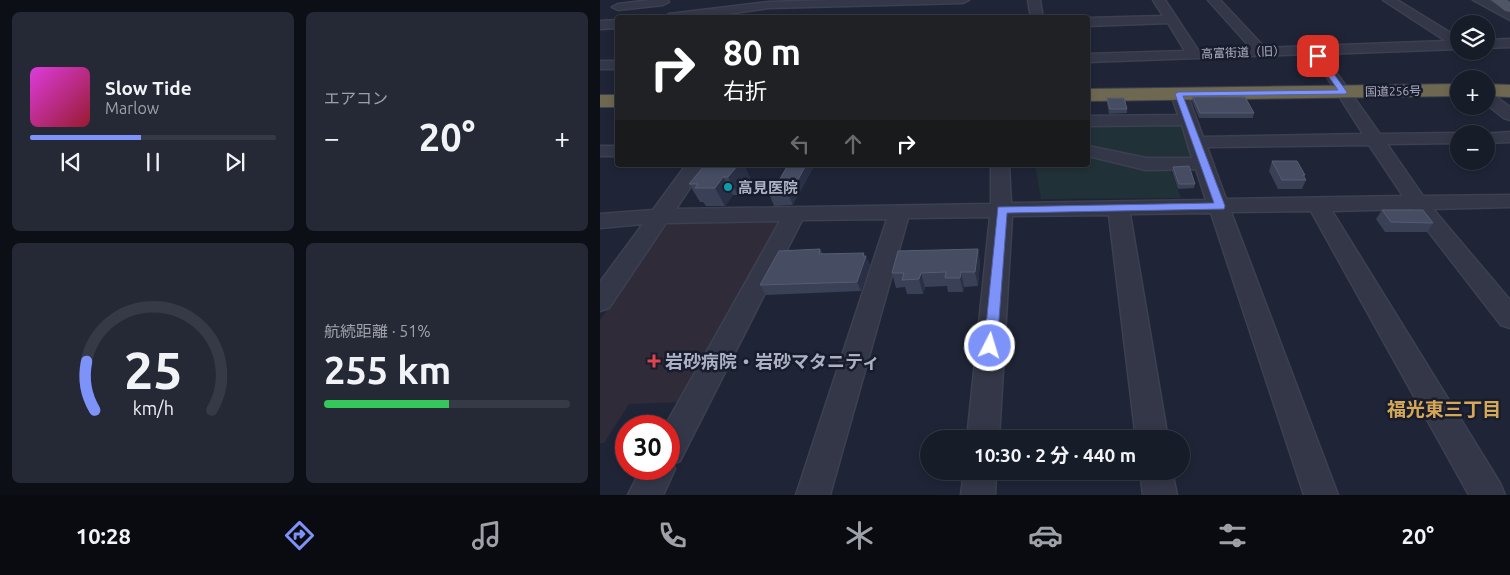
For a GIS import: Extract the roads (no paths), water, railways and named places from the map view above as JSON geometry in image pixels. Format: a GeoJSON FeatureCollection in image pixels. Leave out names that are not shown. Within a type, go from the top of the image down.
{"type":"FeatureCollection","features":[{"type":"Feature","properties":{"kind":"highway"},"geometry":{"type":"LineString","coordinates":[[1495,89],[1510,89]]}},
{"type":"Feature","properties":{"kind":"highway","name":"国道256号"},"geometry":{"type":"LineString","coordinates":[[1090,95],[1450,90]]}},
{"type":"Feature","properties":{"kind":"highway"},"geometry":{"type":"LineString","coordinates":[[600,102],[615,101]]}},
{"type":"Feature","properties":{"kind":"main road"},"geometry":{"type":"LineString","coordinates":[[1498,0],[1510,8]]}},
{"type":"Feature","properties":{"kind":"street"},"geometry":{"type":"LineString","coordinates":[[692,15],[797,2],[963,0]]}},
{"type":"Feature","properties":{"kind":"street"},"geometry":{"type":"LineString","coordinates":[[1034,0],[1036,15]]}},
{"type":"Feature","properties":{"kind":"street"},"geometry":{"type":"LineString","coordinates":[[1159,0],[1194,54]]}},
{"type":"Feature","properties":{"kind":"street"},"geometry":{"type":"LineString","coordinates":[[1214,0],[1261,51]]}},
{"type":"Feature","properties":{"kind":"street"},"geometry":{"type":"LineString","coordinates":[[1389,0],[1450,38]]}},
{"type":"Feature","properties":{"kind":"street"},"geometry":{"type":"LineString","coordinates":[[1479,0],[1510,16]]}},
{"type":"Feature","properties":{"kind":"street"},"geometry":{"type":"LineString","coordinates":[[612,3],[646,4],[663,2]]}},
{"type":"Feature","properties":{"kind":"street"},"geometry":{"type":"LineString","coordinates":[[770,15],[786,10],[797,2]]}},
{"type":"Feature","properties":{"kind":"street"},"geometry":{"type":"LineString","coordinates":[[630,15],[646,4]]}},
{"type":"Feature","properties":{"kind":"street"},"geometry":{"type":"LineString","coordinates":[[1090,22],[1172,19]]}},
{"type":"Feature","properties":{"kind":"street"},"geometry":{"type":"LineString","coordinates":[[600,25],[615,24]]}},
{"type":"Feature","properties":{"kind":"street"},"geometry":{"type":"LineString","coordinates":[[1495,44],[1510,43]]}},
{"type":"Feature","properties":{"kind":"street","name":"高富街道（旧）"},"geometry":{"type":"LineString","coordinates":[[1090,58],[1311,48],[1450,44]]}},
{"type":"Feature","properties":{"kind":"street"},"geometry":{"type":"LineString","coordinates":[[1311,48],[1344,92],[1417,203],[1510,318]]}},
{"type":"Feature","properties":{"kind":"street"},"geometry":{"type":"LineString","coordinates":[[600,65],[615,65]]}},
{"type":"Feature","properties":{"kind":"street"},"geometry":{"type":"LineString","coordinates":[[1178,94],[1220,206],[1322,495]]}},
{"type":"Feature","properties":{"kind":"street"},"geometry":{"type":"LineString","coordinates":[[1495,103],[1510,115]]}},
{"type":"Feature","properties":{"kind":"street"},"geometry":{"type":"LineString","coordinates":[[1090,121],[1188,120]]}},
{"type":"Feature","properties":{"kind":"street"},"geometry":{"type":"LineString","coordinates":[[1495,138],[1510,137]]}},
{"type":"Feature","properties":{"kind":"street"},"geometry":{"type":"LineString","coordinates":[[1196,142],[1450,138]]}},
{"type":"Feature","properties":{"kind":"street"},"geometry":{"type":"LineString","coordinates":[[600,151],[615,151]]}},
{"type":"Feature","properties":{"kind":"street"},"geometry":{"type":"LineString","coordinates":[[1090,151],[1146,164],[1204,163]]}},
{"type":"Feature","properties":{"kind":"street"},"geometry":{"type":"LineString","coordinates":[[600,301],[695,167]]}},
{"type":"Feature","properties":{"kind":"street"},"geometry":{"type":"LineString","coordinates":[[984,430],[1002,210],[1000,167]]}},
{"type":"Feature","properties":{"kind":"street"},"geometry":{"type":"LineString","coordinates":[[600,221],[661,216],[796,213],[1510,201]]}},
{"type":"Feature","properties":{"kind":"street"},"geometry":{"type":"LineString","coordinates":[[1318,205],[1488,495]]}},
{"type":"Feature","properties":{"kind":"street"},"geometry":{"type":"LineString","coordinates":[[1120,208],[1151,430]]}},
{"type":"Feature","properties":{"kind":"street"},"geometry":{"type":"LineString","coordinates":[[814,495],[900,211]]}},
{"type":"Feature","properties":{"kind":"street"},"geometry":{"type":"LineString","coordinates":[[680,429],[796,213]]}},
{"type":"Feature","properties":{"kind":"street"},"geometry":{"type":"LineString","coordinates":[[645,495],[653,480]]}},
{"type":"Feature","properties":{"kind":"street"},"geometry":{"type":"LineString","coordinates":[[978,495],[979,480]]}},
{"type":"Feature","properties":{"kind":"street"},"geometry":{"type":"LineString","coordinates":[[1158,480],[1160,495]]}},
{"type":"Feature","properties":{"kind":"place","name":"高見医院"},"geometry":{"type":"Point","coordinates":[728,187]}},
{"type":"Feature","properties":{"kind":"place","name":"岩砂病院・岩砂マタニティ"},"geometry":{"type":"Point","coordinates":[654,361]}},
{"type":"Feature","properties":{"kind":"district","name":"福光東三丁目"},"geometry":{"type":"Point","coordinates":[1444,409]}}]}
